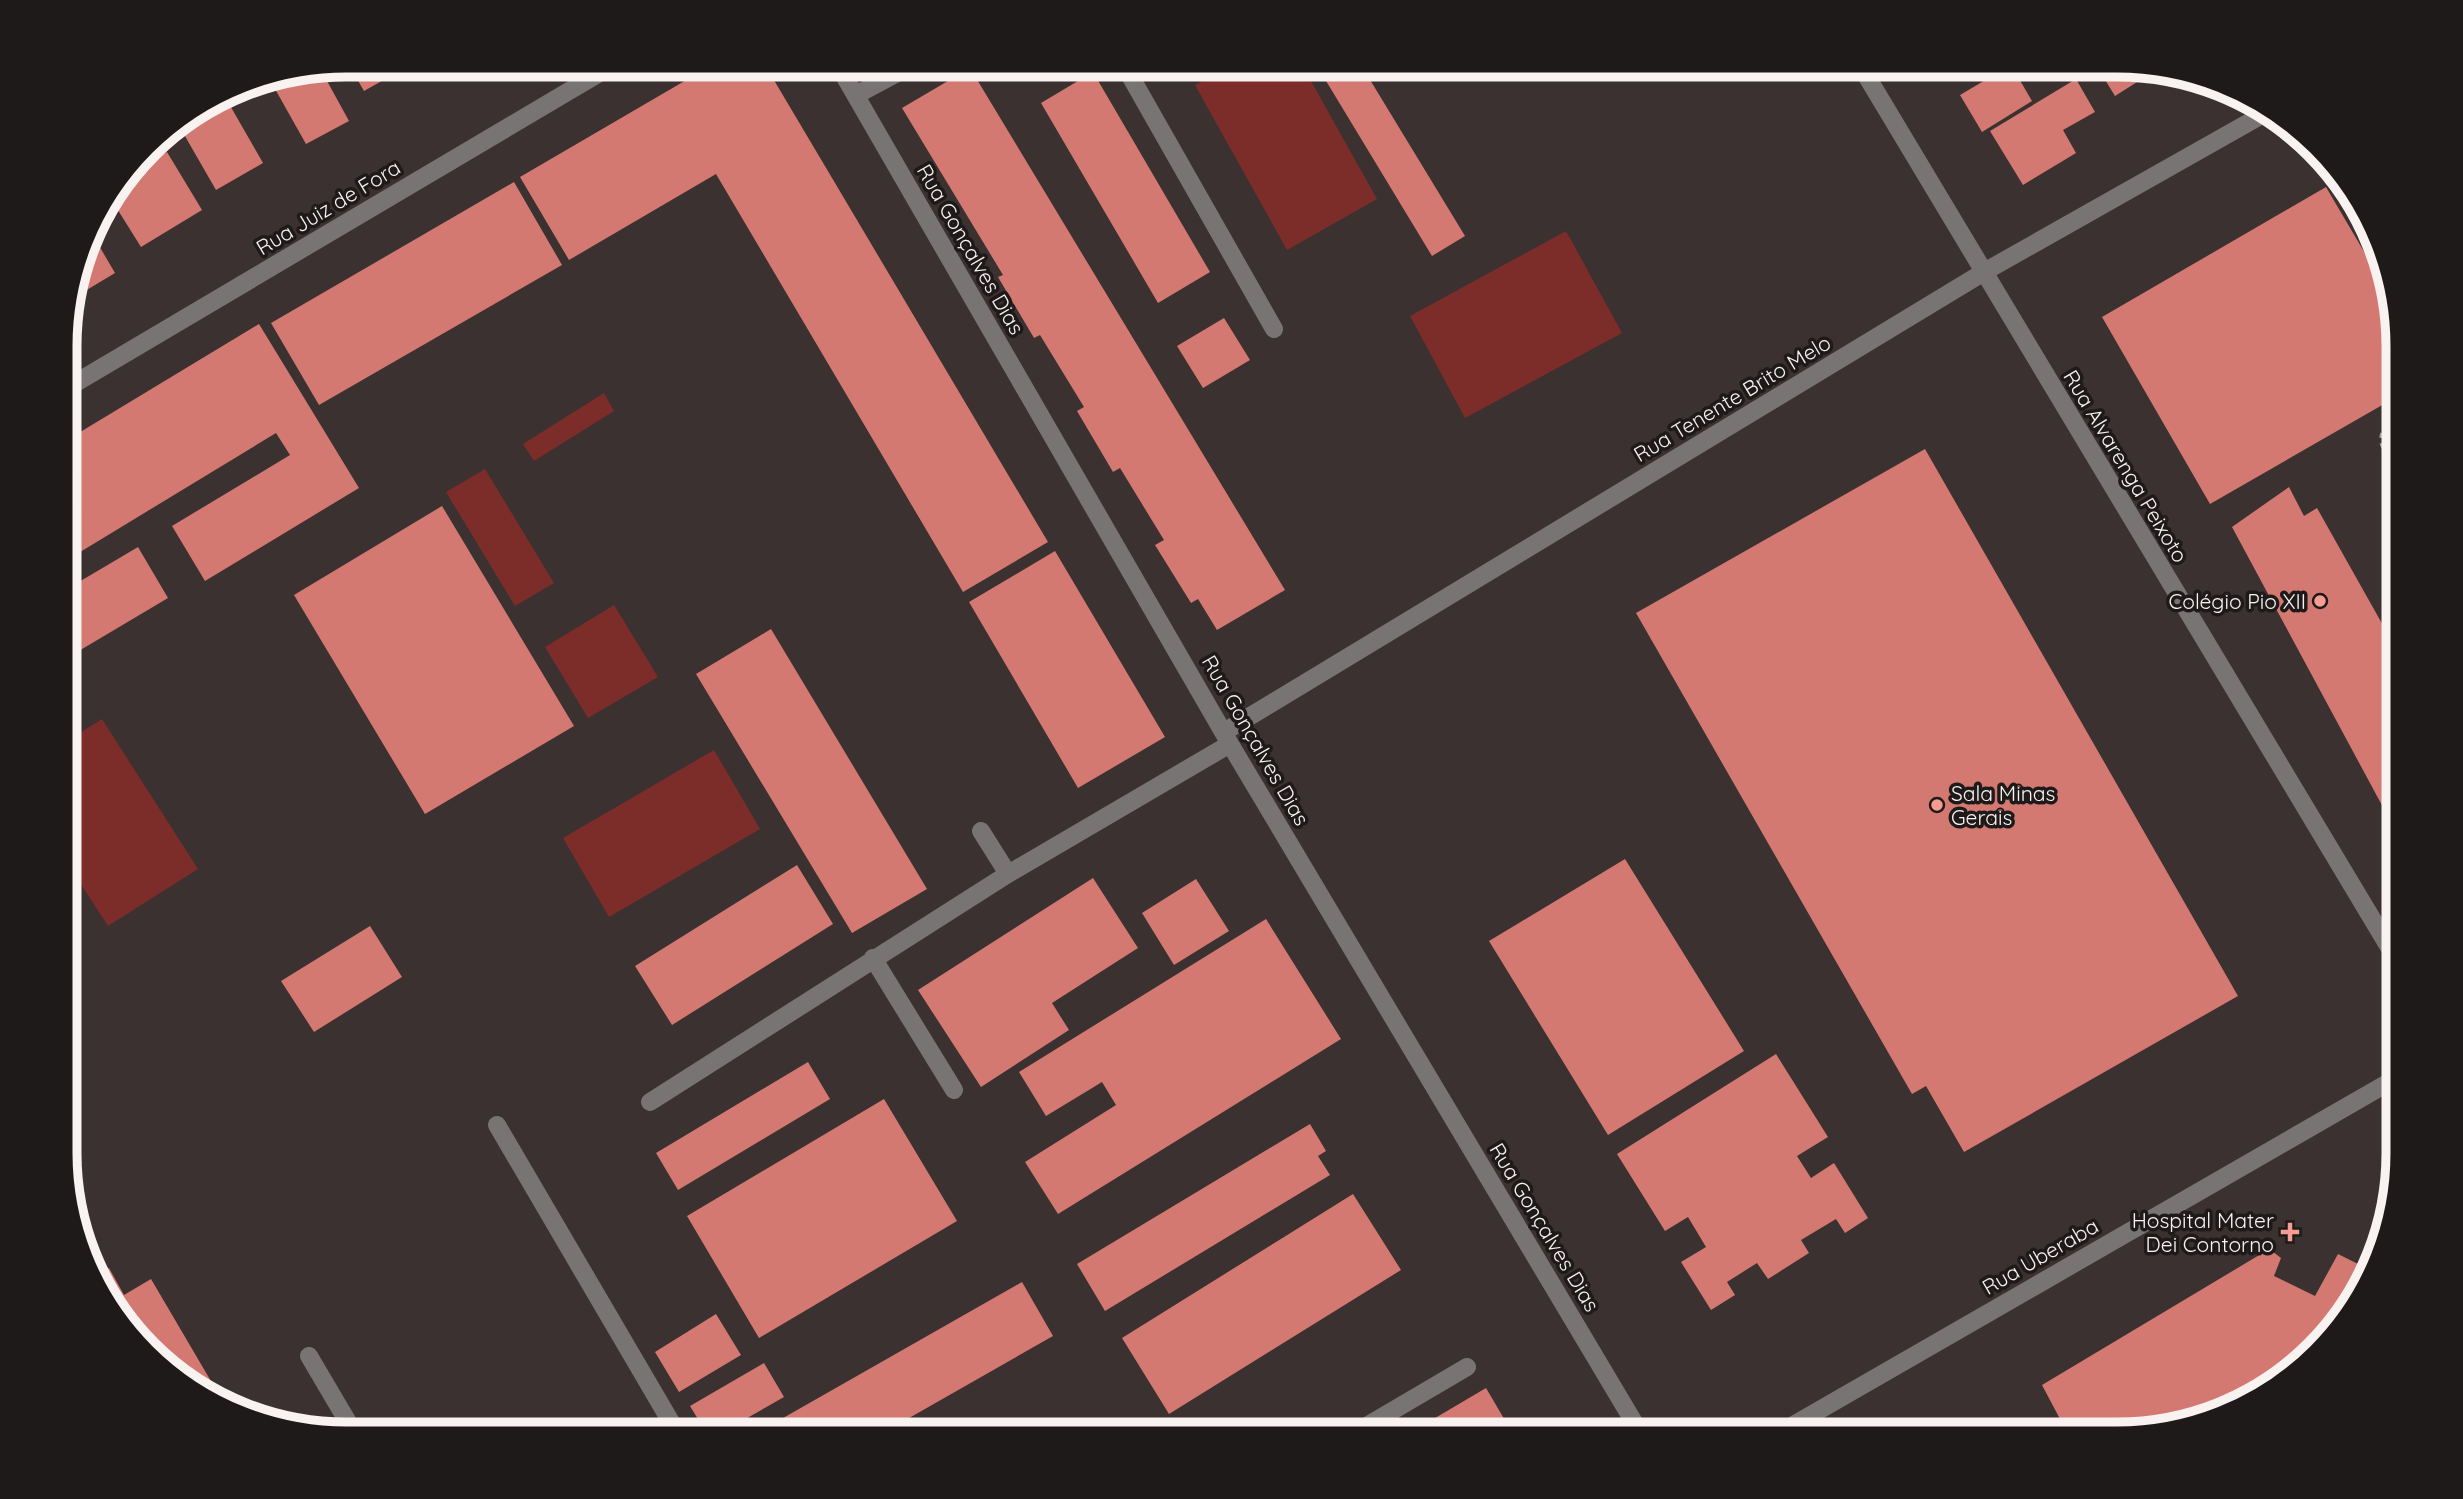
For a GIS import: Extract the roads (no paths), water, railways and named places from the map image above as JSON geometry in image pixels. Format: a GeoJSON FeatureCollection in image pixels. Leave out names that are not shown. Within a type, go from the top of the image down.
{"type":"FeatureCollection","features":[{"type":"Feature","properties":{"kind":"street","name":"Rua Juiz de Fora"},"geometry":{"type":"LineString","coordinates":[[77,382],[593,77]]}},
{"type":"Feature","properties":{"kind":"street","name":"Rua Gonçalves Dias"},"geometry":{"type":"LineString","coordinates":[[845,77],[1227,738],[1634,1422]]}},
{"type":"Feature","properties":{"kind":"street"},"geometry":{"type":"LineString","coordinates":[[856,95],[890,77]]}},
{"type":"Feature","properties":{"kind":"street"},"geometry":{"type":"LineString","coordinates":[[1131,77],[1274,329]]}},
{"type":"Feature","properties":{"kind":"street","name":"Rua Alvarenga Peixoto"},"geometry":{"type":"LineString","coordinates":[[1867,77],[2386,942]]}},
{"type":"Feature","properties":{"kind":"street","name":"Rua Tenente Brito Melo"},"geometry":{"type":"LineString","coordinates":[[650,1102],[1008,874],[1984,272],[2258,117]]}},
{"type":"Feature","properties":{"kind":"street"},"geometry":{"type":"LineString","coordinates":[[981,831],[1008,874]]}},
{"type":"Feature","properties":{"kind":"street"},"geometry":{"type":"LineString","coordinates":[[873,958],[954,1090]]}},
{"type":"Feature","properties":{"kind":"street","name":"Rua Uberaba"},"geometry":{"type":"LineString","coordinates":[[1799,1422],[2386,1083]]}},
{"type":"Feature","properties":{"kind":"street"},"geometry":{"type":"LineString","coordinates":[[497,1125],[671,1422]]}},
{"type":"Feature","properties":{"kind":"street"},"geometry":{"type":"LineString","coordinates":[[309,1356],[348,1422]]}},
{"type":"Feature","properties":{"kind":"street"},"geometry":{"type":"LineString","coordinates":[[1373,1422],[1467,1367]]}},
{"type":"Feature","properties":{"kind":"place","name":"Colégio Pio XII"},"geometry":{"type":"Point","coordinates":[2320,601]}},
{"type":"Feature","properties":{"kind":"place","name":"Sala Minas Gerais"},"geometry":{"type":"Point","coordinates":[1937,805]}},
{"type":"Feature","properties":{"kind":"place","name":"Hospital Mater Dei Contorno"},"geometry":{"type":"Point","coordinates":[2290,1232]}}]}
